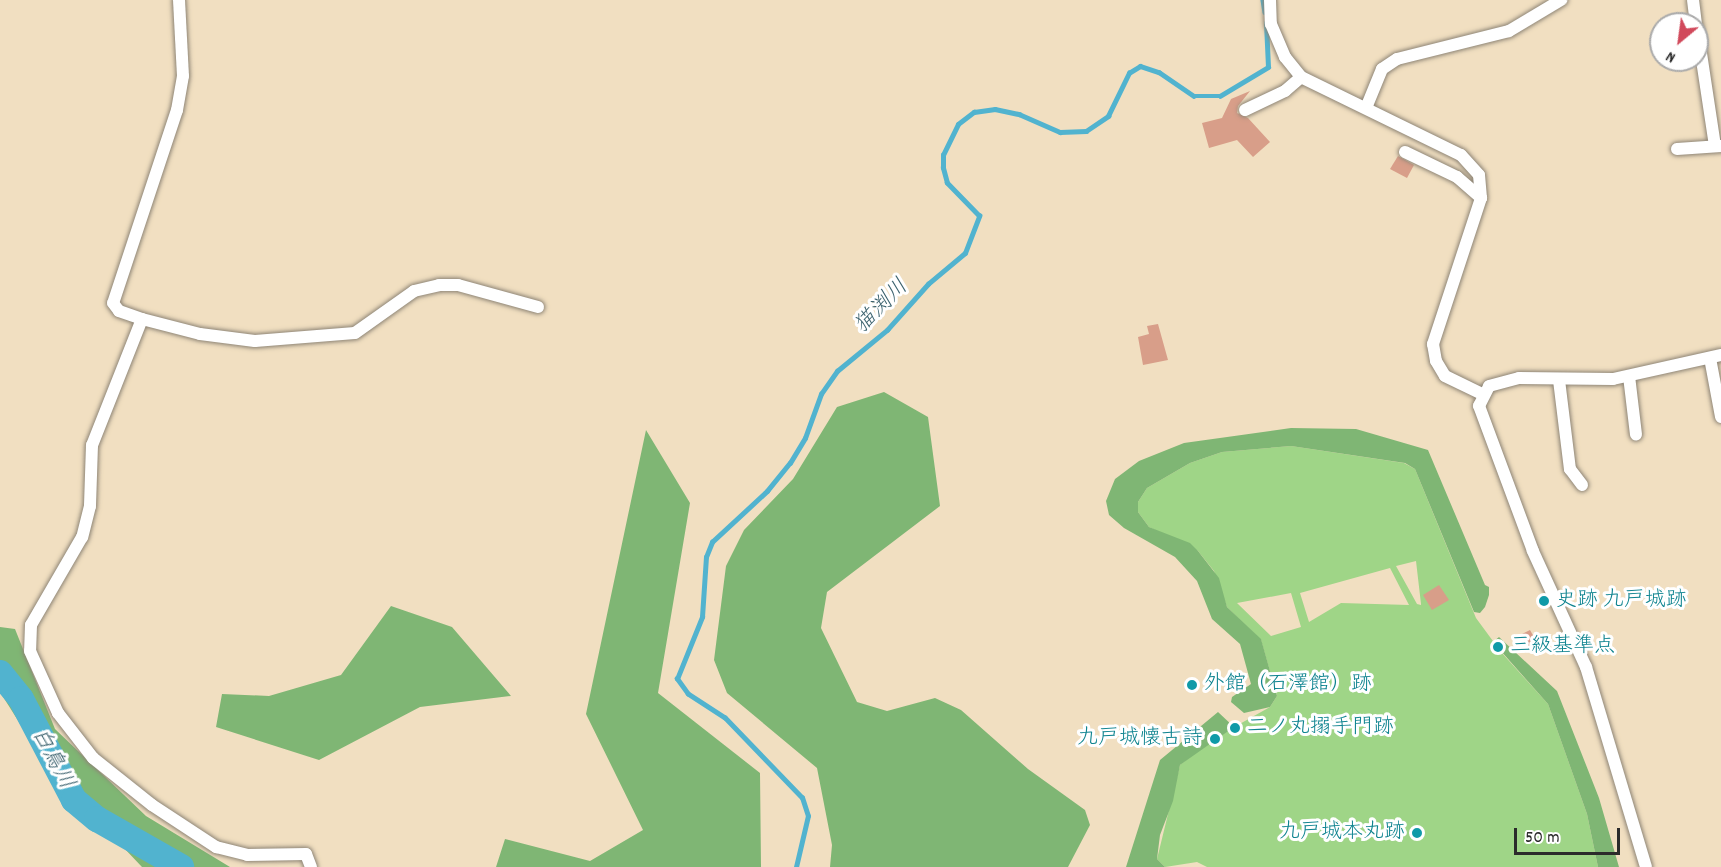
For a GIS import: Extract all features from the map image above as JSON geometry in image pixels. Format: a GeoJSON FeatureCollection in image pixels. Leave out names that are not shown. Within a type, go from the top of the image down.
{"type":"FeatureCollection","features":[{"type":"Feature","properties":{"kind":"street"},"geometry":{"type":"LineString","coordinates":[[179,0],[183,76],[177,110],[113,303],[119,312],[200,334],[255,341],[355,333],[414,291],[439,285],[458,285],[538,307]]}},
{"type":"Feature","properties":{"kind":"street"},"geometry":{"type":"LineString","coordinates":[[1270,0],[1271,24],[1285,57],[1301,77],[1461,155],[1479,175],[1481,198],[1433,344],[1436,362],[1445,376],[1482,394]]}},
{"type":"Feature","properties":{"kind":"street"},"geometry":{"type":"LineString","coordinates":[[1366,108],[1382,69],[1397,59],[1509,31],[1561,0]]}},
{"type":"Feature","properties":{"kind":"street"},"geometry":{"type":"LineString","coordinates":[[1677,149],[1718,146],[1705,72]]}},
{"type":"Feature","properties":{"kind":"street"},"geometry":{"type":"LineString","coordinates":[[1245,110],[1285,91],[1301,77]]}},
{"type":"Feature","properties":{"kind":"street"},"geometry":{"type":"LineString","coordinates":[[1405,152],[1457,177],[1481,198]]}},
{"type":"Feature","properties":{"kind":"street"},"geometry":{"type":"LineString","coordinates":[[142,319],[92,445],[90,506],[82,537],[31,625],[30,651],[58,713],[93,758],[152,805],[216,847],[247,855],[306,854],[309,863]]}},
{"type":"Feature","properties":{"kind":"street"},"geometry":{"type":"LineString","coordinates":[[1646,867],[1587,667],[1533,552],[1488,437],[1479,406],[1482,394],[1489,386],[1520,378],[1559,380],[1629,376],[1716,357],[1720,417]]}},
{"type":"Feature","properties":{"kind":"street"},"geometry":{"type":"LineString","coordinates":[[1629,376],[1636,435]]}},
{"type":"Feature","properties":{"kind":"street"},"geometry":{"type":"LineString","coordinates":[[1559,380],[1570,468],[1582,485]]}},
{"type":"Feature","properties":{"kind":"green space"},"geometry":{"type":"Polygon","coordinates":[[[884,392],[928,417],[940,506],[827,592],[821,628],[857,702],[887,711],[935,698],[961,710],[1028,769],[1085,810],[1090,825],[1068,867],[830,867],[832,845],[817,768],[727,693],[714,660],[726,566],[744,530],[793,479],[837,407],[884,392]]]}},
{"type":"Feature","properties":{"kind":"green space"},"geometry":{"type":"Polygon","coordinates":[[[1291,428],[1356,429],[1428,450],[1485,585],[1489,587],[1489,595],[1480,613],[1474,612],[1415,469],[1405,463],[1291,446],[1222,452],[1190,463],[1147,488],[1138,502],[1138,512],[1149,527],[1190,543],[1198,551],[1219,578],[1227,607],[1261,639],[1277,696],[1270,707],[1244,713],[1231,702],[1232,697],[1251,684],[1240,644],[1212,619],[1197,581],[1175,557],[1124,528],[1109,515],[1106,501],[1115,479],[1139,461],[1184,443],[1291,428]]]}},
{"type":"Feature","properties":{"kind":"green space"},"geometry":{"type":"Polygon","coordinates":[[[646,430],[690,503],[658,693],[760,773],[761,867],[496,867],[505,839],[590,861],[643,830],[586,714],[646,430]]]}},
{"type":"Feature","properties":{"kind":"green space"},"geometry":{"type":"Polygon","coordinates":[[[1291,446],[1404,463],[1415,469],[1476,618],[1501,652],[1548,704],[1587,814],[1598,867],[1207,867],[1197,862],[1165,867],[1157,859],[1180,765],[1211,740],[1270,707],[1277,696],[1261,640],[1227,607],[1214,571],[1198,551],[1149,527],[1138,512],[1138,502],[1147,488],[1190,463],[1222,452],[1291,446]],[[1416,561],[1396,566],[1417,604],[1421,605],[1421,604],[1416,561]],[[1390,568],[1300,593],[1309,622],[1341,603],[1409,605],[1390,568]],[[1291,593],[1237,603],[1271,636],[1301,627],[1291,593]]]}},
{"type":"Feature","properties":{"kind":"green space"},"geometry":{"type":"Polygon","coordinates":[[[391,606],[452,627],[511,696],[420,707],[319,760],[216,727],[222,694],[269,696],[341,675],[391,606]]]}},
{"type":"Feature","properties":{"kind":"green space"},"geometry":{"type":"Polygon","coordinates":[[[0,627],[15,629],[55,729],[146,816],[230,867],[142,867],[48,768],[0,692],[0,627]]]}},
{"type":"Feature","properties":{"kind":"green space"},"geometry":{"type":"Polygon","coordinates":[[[1499,637],[1557,691],[1599,798],[1619,867],[1598,867],[1587,814],[1548,704],[1493,642],[1499,637]]]}},
{"type":"Feature","properties":{"kind":"green space"},"geometry":{"type":"Polygon","coordinates":[[[1218,712],[1234,727],[1180,765],[1173,801],[1160,835],[1157,859],[1165,867],[1126,867],[1160,760],[1218,712]]]}},
{"type":"Feature","properties":{"kind":"building"},"geometry":{"type":"Polygon","coordinates":[[[1250,91],[1238,106],[1237,113],[1248,118],[1270,142],[1253,157],[1237,140],[1209,148],[1202,123],[1222,118],[1231,99],[1250,91]]]}},
{"type":"Feature","properties":{"kind":"building"},"geometry":{"type":"Polygon","coordinates":[[[1398,156],[1414,165],[1407,178],[1390,169],[1398,156]]]}},
{"type":"Feature","properties":{"kind":"building"},"geometry":{"type":"Polygon","coordinates":[[[1158,324],[1168,360],[1143,365],[1138,337],[1149,334],[1147,326],[1158,324]]]}},
{"type":"Feature","properties":{"kind":"building"},"geometry":{"type":"Polygon","coordinates":[[[1439,585],[1449,600],[1432,610],[1423,595],[1439,585]]]}},
{"type":"Feature","properties":{"kind":"building"},"geometry":{"type":"Polygon","coordinates":[[[1530,630],[1539,646],[1525,653],[1516,637],[1530,630]]]}},
{"type":"Feature","properties":{"kind":"waterway","name":"猫渕川"},"geometry":{"type":"LineString","coordinates":[[1263,0],[1265,12]]}},
{"type":"Feature","properties":{"kind":"waterway","name":"猫渕川"},"geometry":{"type":"LineString","coordinates":[[796,867],[808,816],[802,798],[725,718],[688,694],[677,679],[702,617],[706,557],[712,542],[767,491],[790,463],[805,438],[821,394],[837,371],[887,330],[928,284],[965,253],[979,216],[947,183],[943,168],[943,155],[958,124],[974,112],[995,109],[1019,114],[1060,132],[1086,131],[1108,116],[1129,73],[1140,66],[1159,72],[1194,96],[1220,96],[1268,67],[1266,23]]}},
{"type":"Feature","properties":{"kind":"waterway","name":"白鳥川"},"geometry":{"type":"LineString","coordinates":[[0,673],[21,699],[74,800],[97,819],[181,867]]}},
{"type":"Feature","properties":{"kind":"place","name":"史跡 九戸城跡"},"geometry":{"type":"Point","coordinates":[1544,601]}},
{"type":"Feature","properties":{"kind":"place","name":"三級基準点"},"geometry":{"type":"Point","coordinates":[1498,647]}},
{"type":"Feature","properties":{"kind":"place","name":"外館（石澤館）跡"},"geometry":{"type":"Point","coordinates":[1192,685]}},
{"type":"Feature","properties":{"kind":"place","name":"二ノ丸搦手門跡"},"geometry":{"type":"Point","coordinates":[1235,728]}},
{"type":"Feature","properties":{"kind":"place","name":"九戸城懐古詩"},"geometry":{"type":"Point","coordinates":[1215,739]}},
{"type":"Feature","properties":{"kind":"place","name":"九戸城本丸跡"},"geometry":{"type":"Point","coordinates":[1417,833]}}]}
